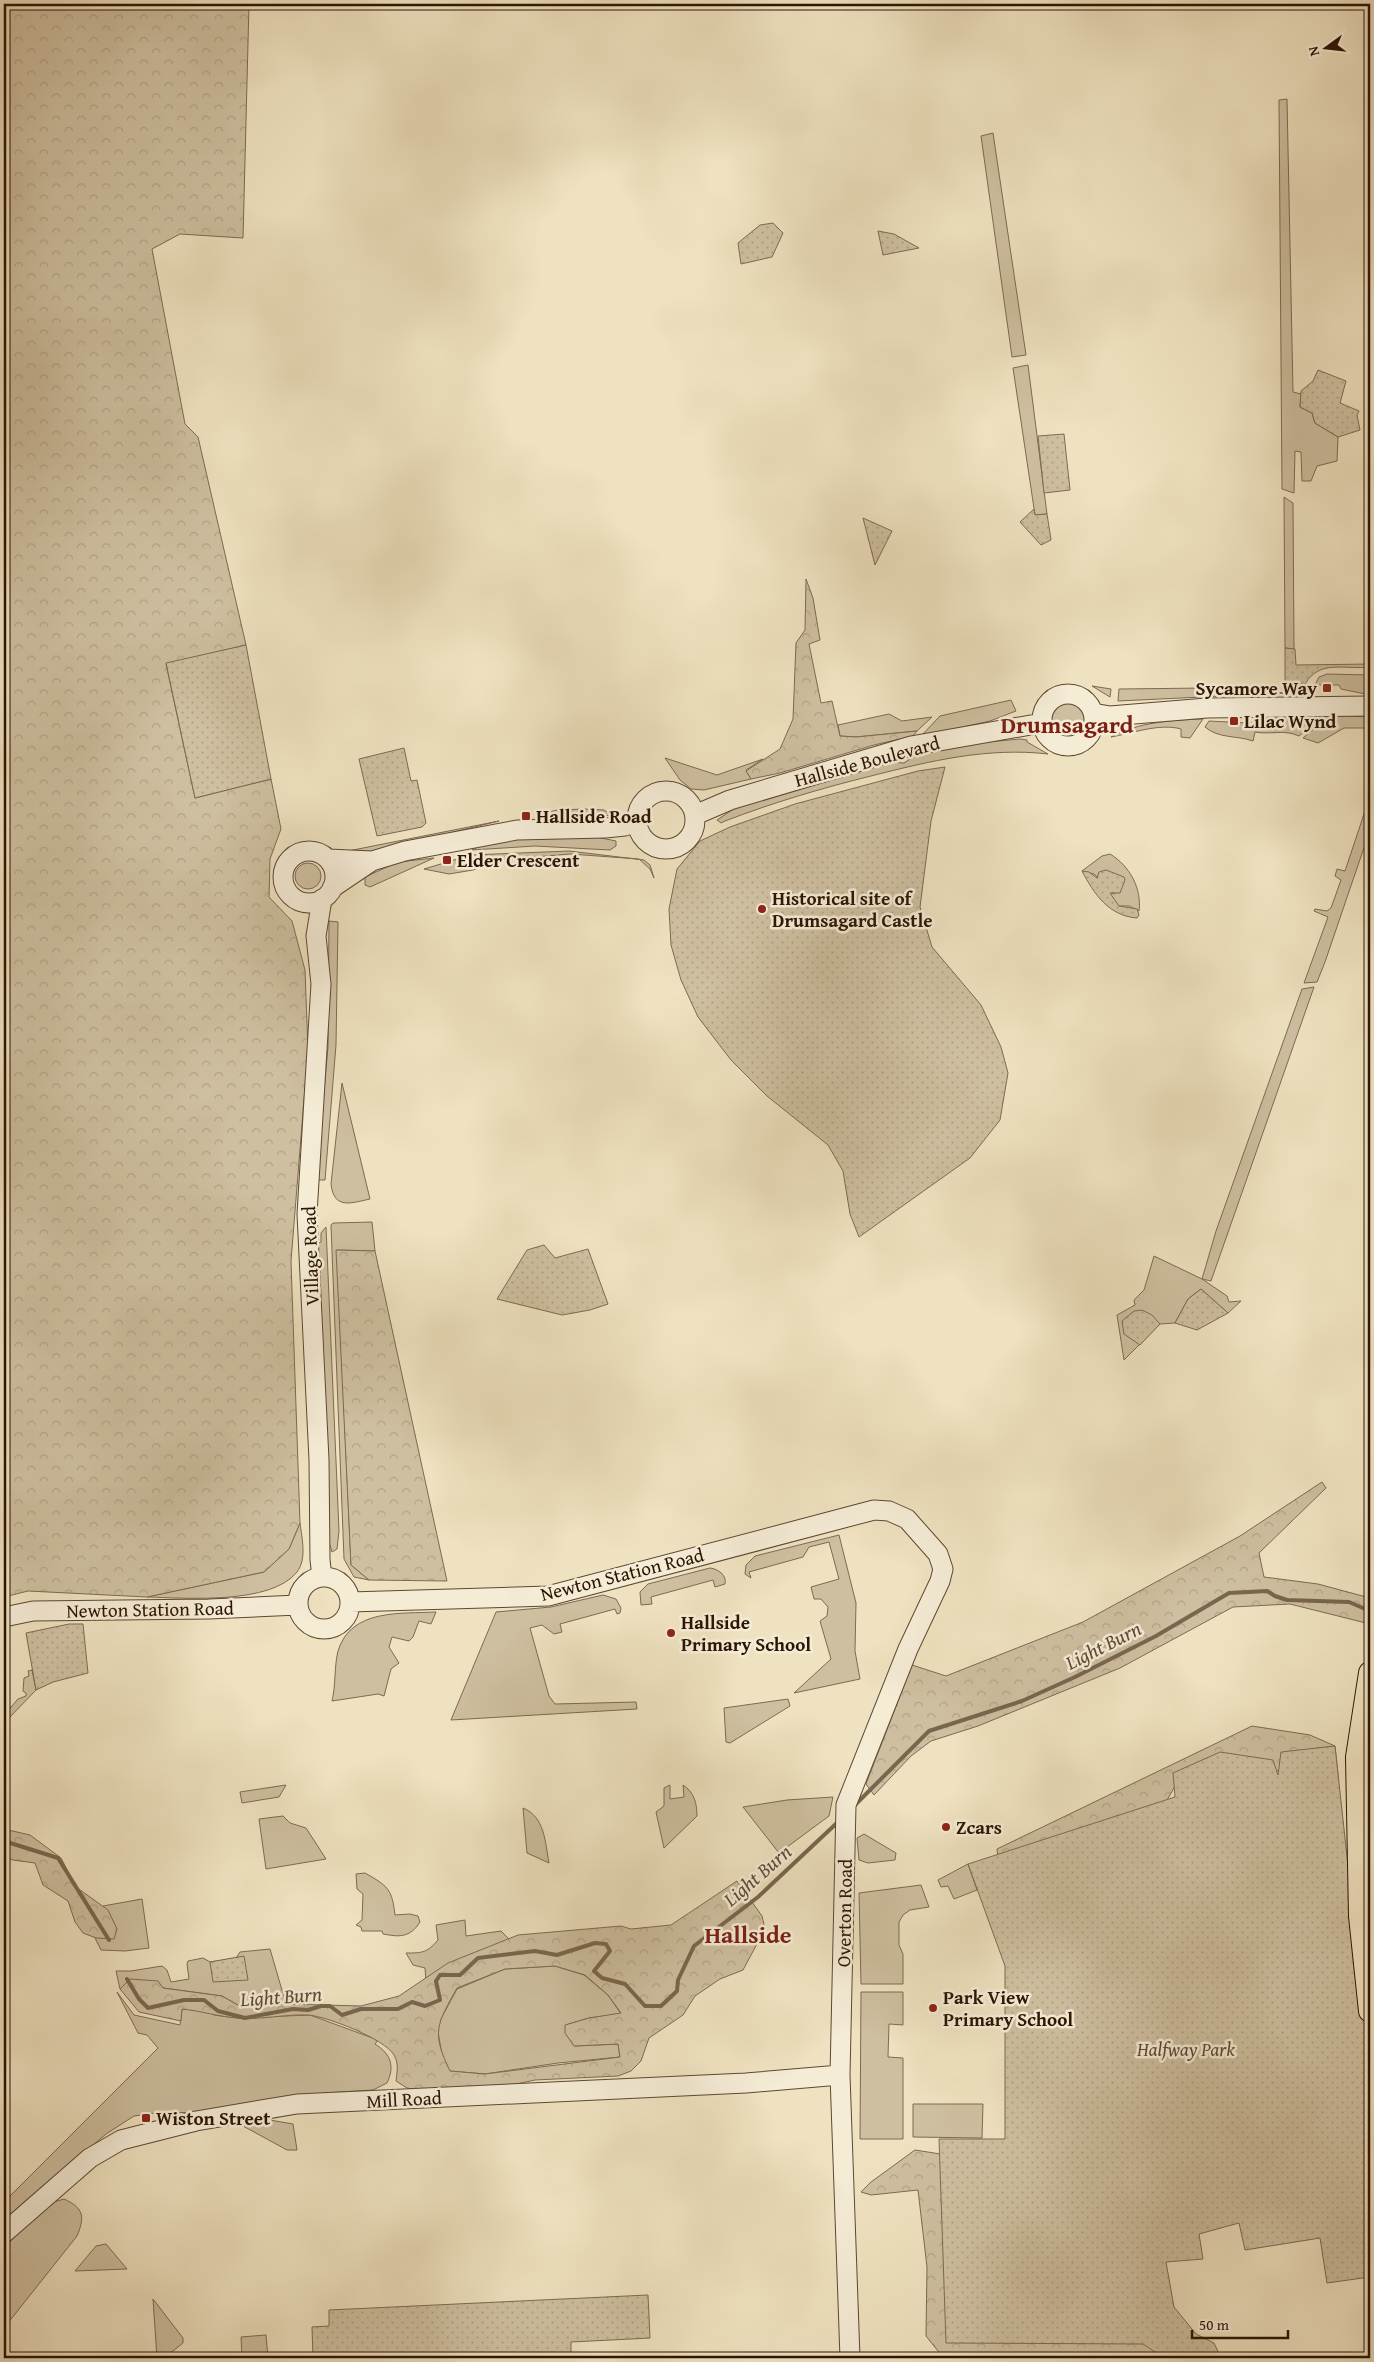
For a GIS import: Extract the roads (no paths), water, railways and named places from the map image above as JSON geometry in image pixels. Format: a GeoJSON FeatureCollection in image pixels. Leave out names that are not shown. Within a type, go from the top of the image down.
{"type":"FeatureCollection","features":[{"type":"Feature","properties":{"kind":"main road"},"geometry":{"type":"LineString","coordinates":[[1370,1673],[1357,1757],[1360,1916],[1370,2012]]}},
{"type":"Feature","properties":{"kind":"street"},"geometry":{"type":"LineString","coordinates":[[1060,696],[1076,696],[1083,700],[1093,713],[1094,721],[1088,736],[1075,745],[1066,746],[1053,741],[1044,730],[1042,723],[1046,706],[1060,696]]}},
{"type":"Feature","properties":{"kind":"street"},"geometry":{"type":"LineString","coordinates":[[1093,713],[1110,716],[1207,708],[1370,706]]}},
{"type":"Feature","properties":{"kind":"street","name":"Hallside Boulevard"},"geometry":{"type":"LineString","coordinates":[[695,815],[730,800],[911,746],[1042,723]]}},
{"type":"Feature","properties":{"kind":"street"},"geometry":{"type":"LineString","coordinates":[[658,791],[678,793],[686,798],[695,815],[693,832],[689,839],[683,844],[668,850],[656,848],[648,843],[638,829],[636,820],[642,802],[658,791]]}},
{"type":"Feature","properties":{"kind":"street"},"geometry":{"type":"LineString","coordinates":[[372,861],[312,903],[301,902],[288,893],[284,886],[283,870],[286,863],[302,851],[314,851],[328,859],[372,861],[487,834],[559,827],[605,828],[625,826],[636,820]]}},
{"type":"Feature","properties":{"kind":"street"},"geometry":{"type":"LineString","coordinates":[[327,894],[335,878],[333,868],[328,859]]}},
{"type":"Feature","properties":{"kind":"street","name":"Village Road"},"geometry":{"type":"LineString","coordinates":[[316,936],[327,894]]}},
{"type":"Feature","properties":{"kind":"street","name":"Village Road"},"geometry":{"type":"LineString","coordinates":[[301,902],[316,936],[321,984],[307,1214],[319,1460],[320,1560],[322,1577]]}},
{"type":"Feature","properties":{"kind":"street","name":"Newton Station Road"},"geometry":{"type":"LineString","coordinates":[[350,1602],[548,1596],[853,1514],[874,1510],[888,1510]]}},
{"type":"Feature","properties":{"kind":"street","name":"Overton Road"},"geometry":{"type":"LineString","coordinates":[[850,2358],[840,2075],[846,1806],[908,1649],[940,1581],[943,1568],[938,1554],[921,1532],[907,1519],[888,1510]]}},
{"type":"Feature","properties":{"kind":"street"},"geometry":{"type":"LineString","coordinates":[[322,1577],[330,1578],[342,1584],[350,1602],[349,1610],[341,1622],[328,1629],[311,1626],[304,1620],[298,1605],[302,1589],[307,1583],[322,1577]]}},
{"type":"Feature","properties":{"kind":"street","name":"Newton Station Road"},"geometry":{"type":"LineString","coordinates":[[4,1617],[33,1611],[209,1610],[298,1605]]}},
{"type":"Feature","properties":{"kind":"street","name":"Mill Road"},"geometry":{"type":"LineString","coordinates":[[4,2234],[90,2158],[121,2140],[196,2121],[297,2104],[746,2082],[840,2075]]}},
{"type":"Feature","properties":{"kind":"waterway","name":"Light Burn"},"geometry":{"type":"LineString","coordinates":[[853,1807],[929,1731],[1022,1701],[1075,1677],[1156,1636],[1229,1593],[1267,1591],[1287,1600],[1349,1602],[1370,1611]]}},
{"type":"Feature","properties":{"kind":"waterway","name":"Light Burn"},"geometry":{"type":"LineString","coordinates":[[127,1979],[139,1999],[148,2008],[184,2000],[204,2000],[218,2011],[245,2018],[293,2009],[308,2010],[321,2006],[330,2006],[342,2015],[361,2009],[398,2009],[412,2002],[425,2006],[440,2000],[436,1981],[440,1975],[460,1975],[478,1958],[535,1951],[557,1955],[595,1943],[606,1944],[610,1951],[594,1971],[602,1978],[625,1984],[645,2006],[661,2006],[677,1991],[678,1980],[694,1946],[758,1897],[839,1821]]}},
{"type":"Feature","properties":{"kind":"waterway","name":"Light Burn"},"geometry":{"type":"LineString","coordinates":[[4,1841],[58,1858],[109,1940]]}},
{"type":"Feature","properties":{"kind":"place","name":"Sycamore Way"},"geometry":{"type":"Point","coordinates":[1327,688]}},
{"type":"Feature","properties":{"kind":"place","name":"Lilac Wynd"},"geometry":{"type":"Point","coordinates":[1234,721]}},
{"type":"Feature","properties":{"kind":"place","name":"Hallside Road"},"geometry":{"type":"Point","coordinates":[526,816]}},
{"type":"Feature","properties":{"kind":"place","name":"Elder Crescent"},"geometry":{"type":"Point","coordinates":[447,860]}},
{"type":"Feature","properties":{"kind":"place","name":"Historical site of Drumsagard Castle"},"geometry":{"type":"Point","coordinates":[762,909]}},
{"type":"Feature","properties":{"kind":"place","name":"Hallside Primary School"},"geometry":{"type":"Point","coordinates":[671,1633]}},
{"type":"Feature","properties":{"kind":"place","name":"Zcars"},"geometry":{"type":"Point","coordinates":[946,1827]}},
{"type":"Feature","properties":{"kind":"place","name":"Park View Primary School"},"geometry":{"type":"Point","coordinates":[933,2008]}},
{"type":"Feature","properties":{"kind":"place","name":"Wiston Street"},"geometry":{"type":"Point","coordinates":[146,2118]}},
{"type":"Feature","properties":{"kind":"district","name":"Drumsagard"},"geometry":{"type":"Point","coordinates":[1067,724]}},
{"type":"Feature","properties":{"kind":"district","name":"Hallside"},"geometry":{"type":"Point","coordinates":[748,1934]}},
{"type":"Feature","properties":{"kind":"park label","name":"Halfway Park"},"geometry":{"type":"Point","coordinates":[1186,2049]}}]}
